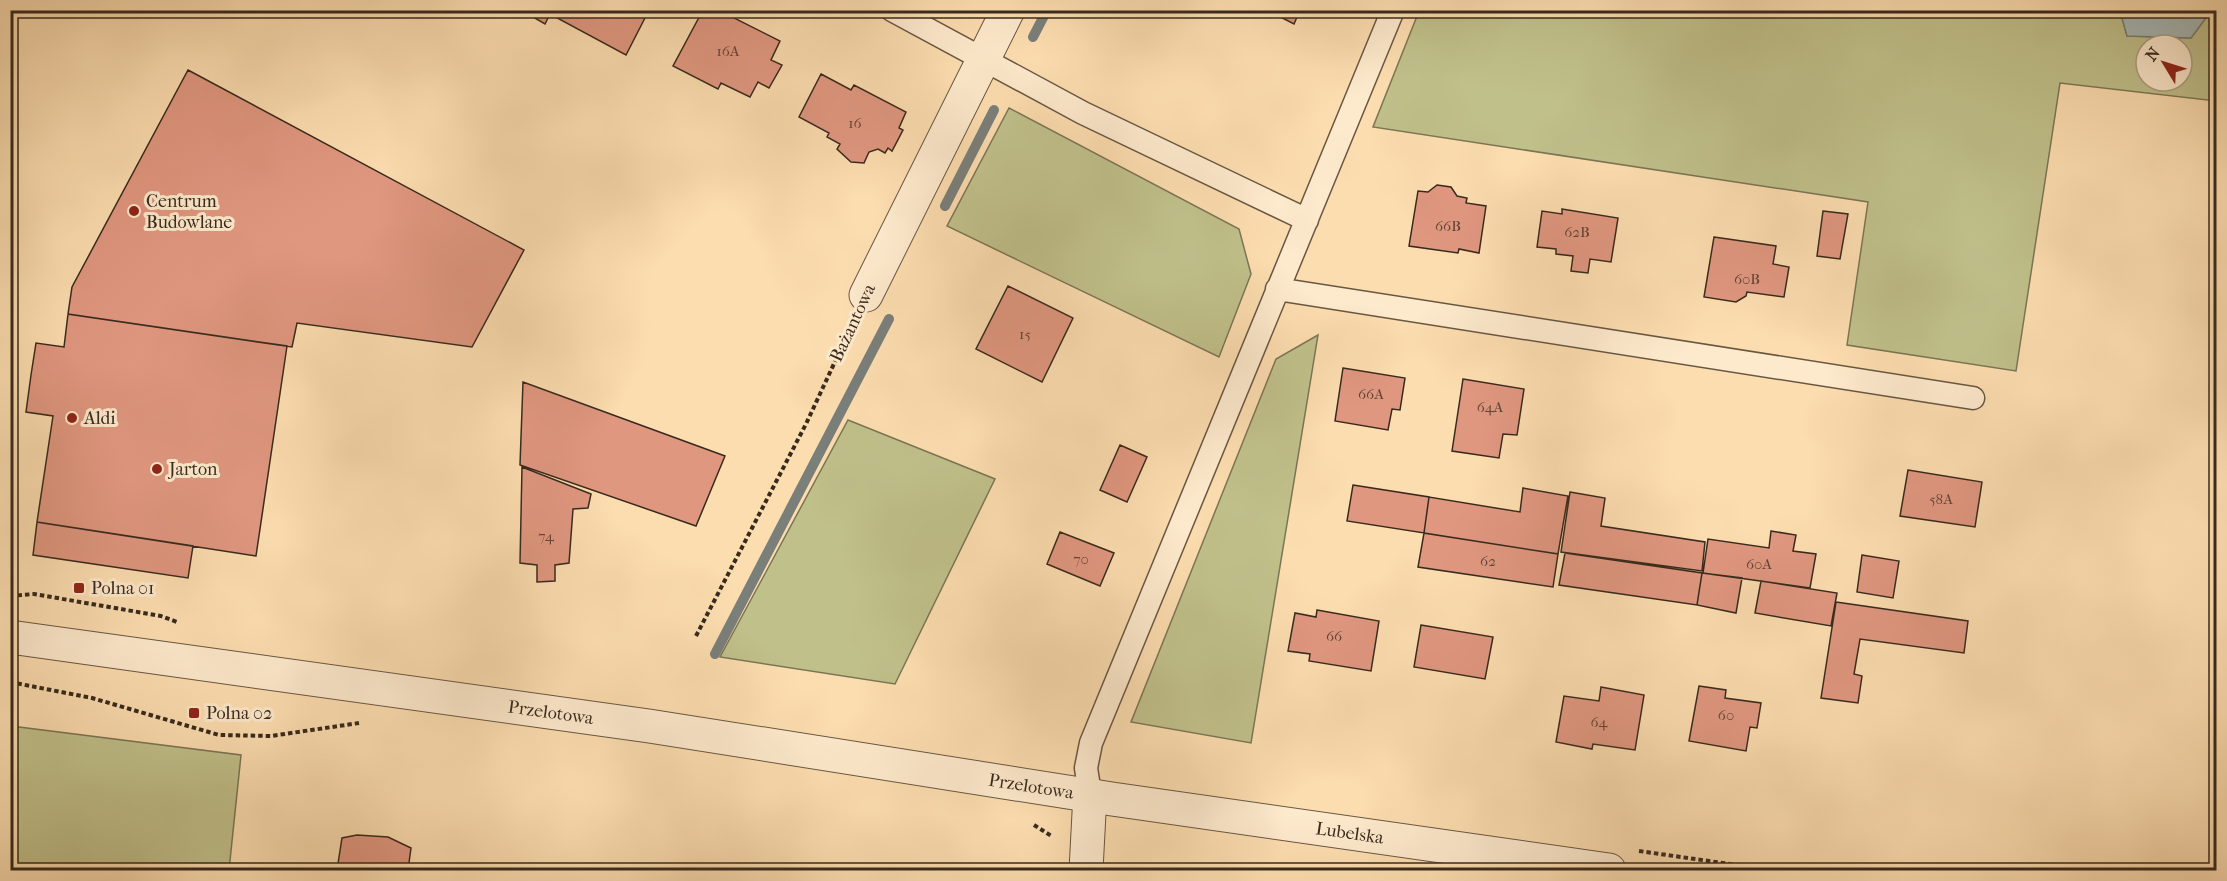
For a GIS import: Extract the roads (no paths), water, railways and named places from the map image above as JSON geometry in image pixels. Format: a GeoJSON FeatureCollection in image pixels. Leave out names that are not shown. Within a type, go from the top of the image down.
{"type":"FeatureCollection","features":[{"type":"Feature","properties":{"kind":"street","name":"Bażantowa"},"geometry":{"type":"LineString","coordinates":[[866,295],[1008,10]]}},
{"type":"Feature","properties":{"kind":"street","name":"Przelotowa"},"geometry":{"type":"LineString","coordinates":[[10,637],[638,725],[1090,794]]}},
{"type":"Feature","properties":{"kind":"street"},"geometry":{"type":"LineString","coordinates":[[1087,861],[1090,794]]}},
{"type":"Feature","properties":{"kind":"street","name":"Lubelska"},"geometry":{"type":"LineString","coordinates":[[1090,794],[1609,870]]}},
{"type":"Feature","properties":{"kind":"lane"},"geometry":{"type":"LineString","coordinates":[[892,10],[1083,113],[1307,220]]}},
{"type":"Feature","properties":{"kind":"lane"},"geometry":{"type":"LineString","coordinates":[[1090,794],[1086,768],[1091,743],[1393,10]]}},
{"type":"Feature","properties":{"kind":"lane"},"geometry":{"type":"LineString","coordinates":[[1277,290],[1973,398]]}},
{"type":"Feature","properties":{"kind":"waterway"},"geometry":{"type":"LineString","coordinates":[[1033,37],[1047,10]]}},
{"type":"Feature","properties":{"kind":"waterway"},"geometry":{"type":"LineString","coordinates":[[945,206],[994,110]]}},
{"type":"Feature","properties":{"kind":"waterway"},"geometry":{"type":"LineString","coordinates":[[715,654],[889,319]]}},
{"type":"Feature","properties":{"kind":"place","name":"Centrum Budowlane"},"geometry":{"type":"Point","coordinates":[134,211]}},
{"type":"Feature","properties":{"kind":"place","name":"Aldi"},"geometry":{"type":"Point","coordinates":[72,418]}},
{"type":"Feature","properties":{"kind":"place","name":"Jarton"},"geometry":{"type":"Point","coordinates":[157,469]}},
{"type":"Feature","properties":{"kind":"place","name":"Polna 01"},"geometry":{"type":"Point","coordinates":[79,588]}},
{"type":"Feature","properties":{"kind":"place","name":"Polna 02"},"geometry":{"type":"Point","coordinates":[194,713]}}]}
